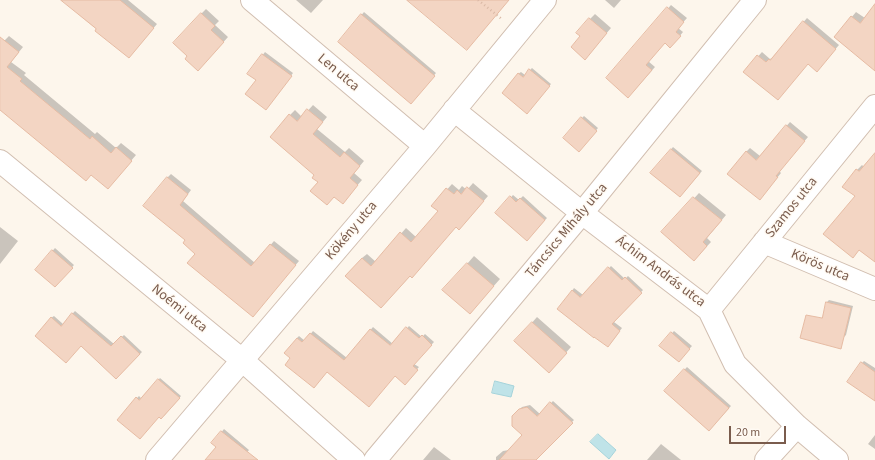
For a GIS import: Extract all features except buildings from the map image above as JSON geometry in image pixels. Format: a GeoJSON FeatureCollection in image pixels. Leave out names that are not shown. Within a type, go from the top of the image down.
{"type":"FeatureCollection","features":[{"type":"Feature","properties":{"kind":"street","name":"Len utca"},"geometry":{"type":"LineString","coordinates":[[252,0],[425,146]]}},
{"type":"Feature","properties":{"kind":"street","name":"Kökény utca"},"geometry":{"type":"LineString","coordinates":[[157,460],[425,146],[545,0]]}},
{"type":"Feature","properties":{"kind":"street","name":"Táncsics Mihály utca"},"geometry":{"type":"LineString","coordinates":[[375,460],[582,213],[755,0]]}},
{"type":"Feature","properties":{"kind":"street","name":"Szamos utca"},"geometry":{"type":"LineString","coordinates":[[710,310],[875,106]]}},
{"type":"Feature","properties":{"kind":"street","name":"Áchim András utca"},"geometry":{"type":"LineString","coordinates":[[454,110],[582,213],[710,310],[735,364],[796,426],[837,460]]}},
{"type":"Feature","properties":{"kind":"street","name":"Noémi utca"},"geometry":{"type":"LineString","coordinates":[[0,161],[242,360],[354,460]]}},
{"type":"Feature","properties":{"kind":"street","name":"Körös utca"},"geometry":{"type":"LineString","coordinates":[[764,242],[875,290]]}},
{"type":"Feature","properties":{"kind":"street"},"geometry":{"type":"LineString","coordinates":[[766,460],[796,426]]}},
{"type":"Feature","properties":{"kind":"path"},"geometry":{"type":"LineString","coordinates":[[478,0],[518,32]]}},
{"type":"Feature","properties":{"kind":"water"},"geometry":{"type":"Polygon","coordinates":[[[495,381],[514,386],[511,397],[492,393],[495,381]]]}},
{"type":"Feature","properties":{"kind":"water"},"geometry":{"type":"Polygon","coordinates":[[[598,434],[616,450],[609,459],[590,442],[598,434]]]}}]}
